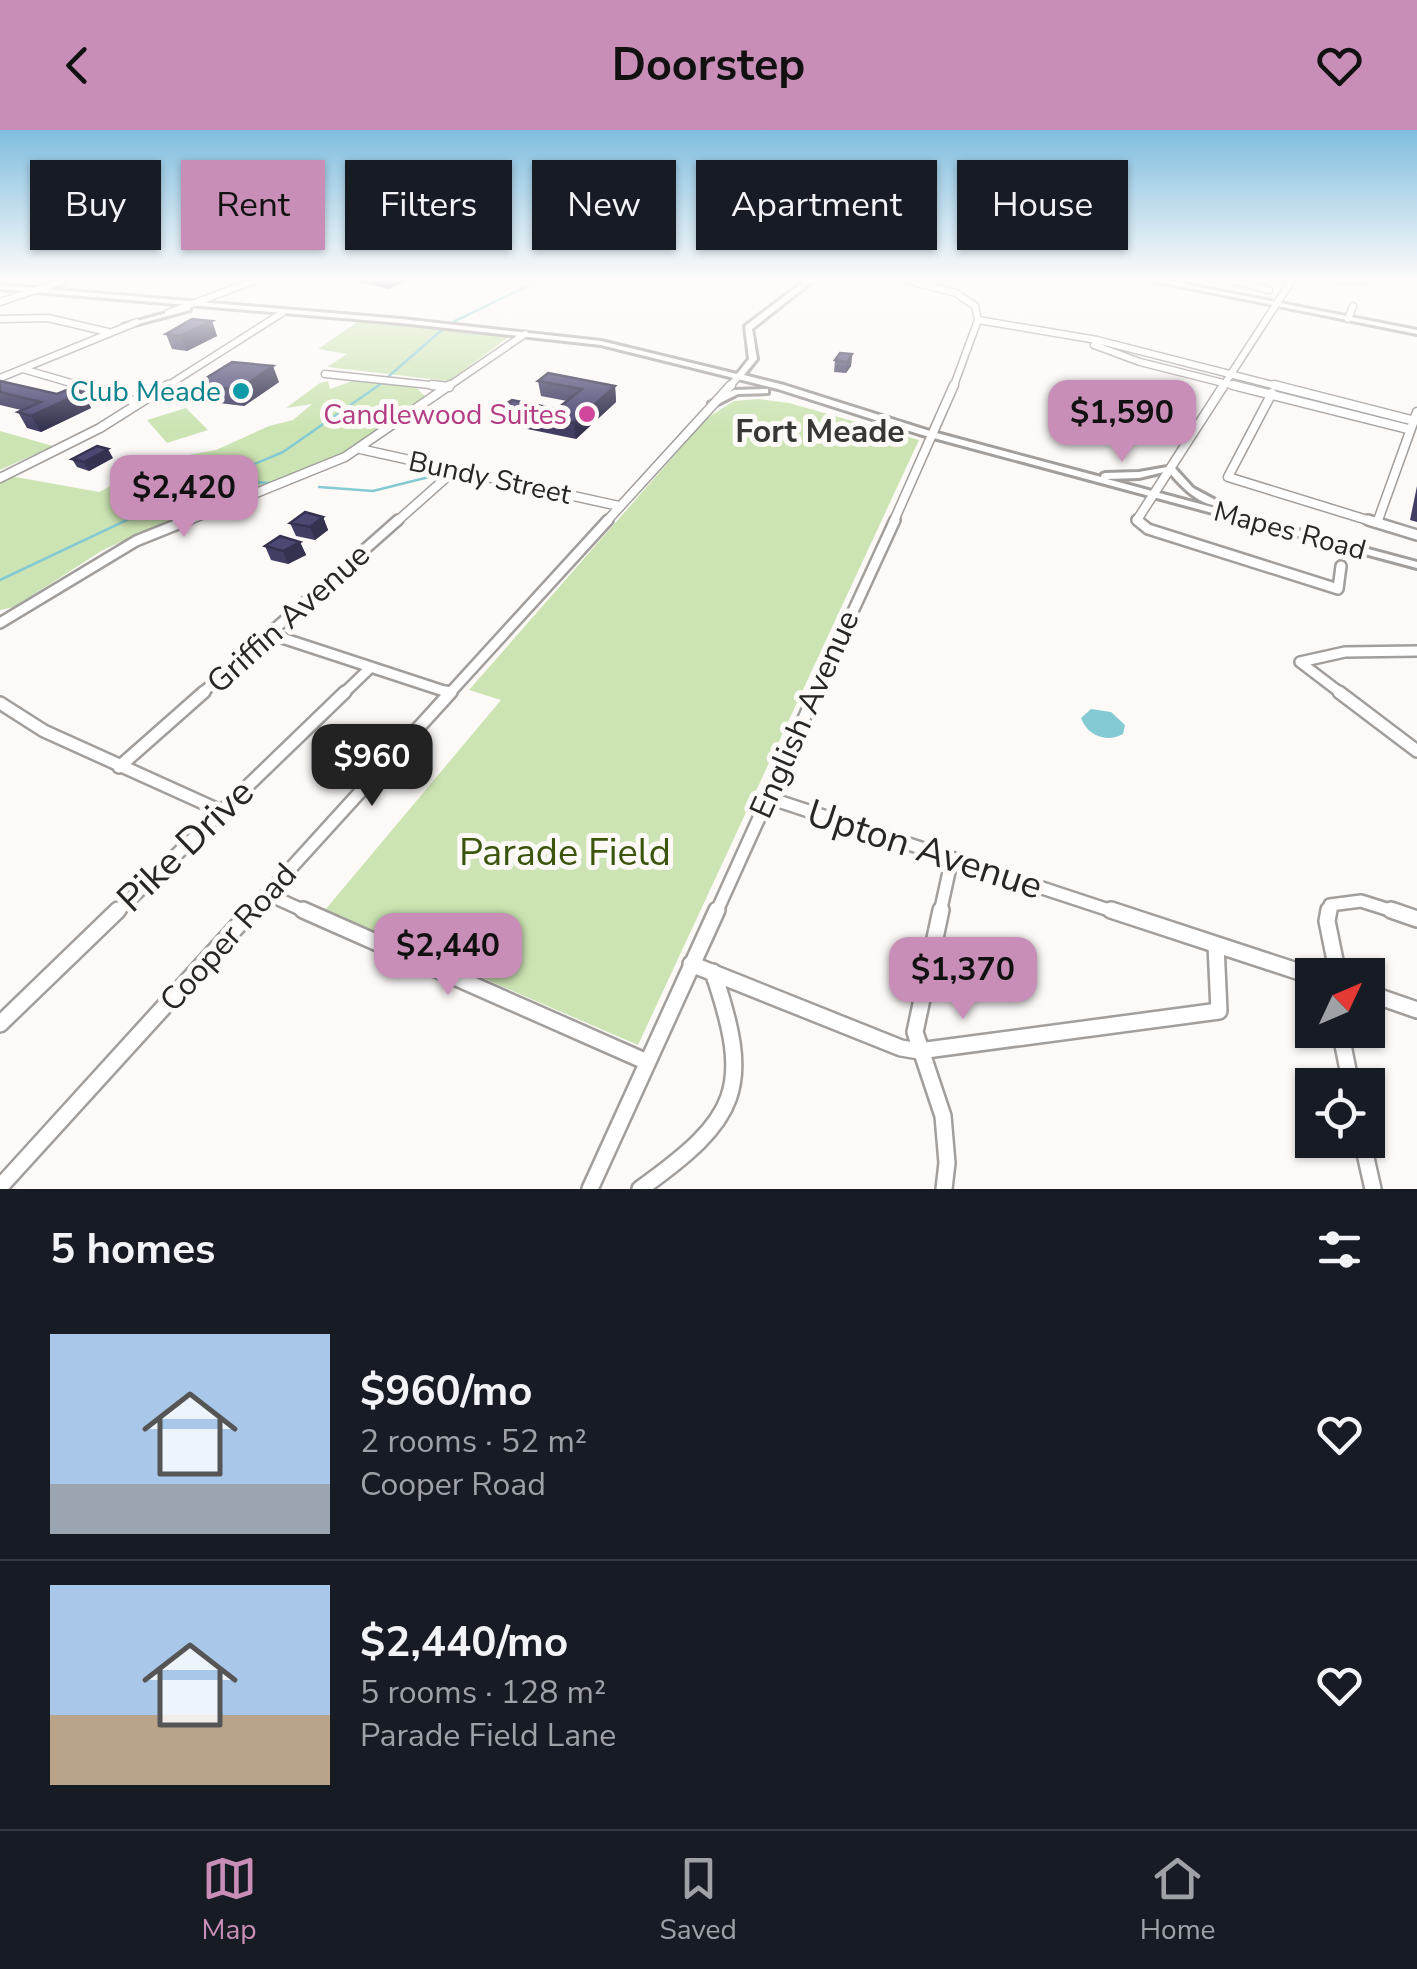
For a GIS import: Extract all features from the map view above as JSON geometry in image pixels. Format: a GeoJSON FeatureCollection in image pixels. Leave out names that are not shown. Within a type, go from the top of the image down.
{"type":"FeatureCollection","features":[{"type":"Feature","properties":{"kind":"street"},"geometry":{"type":"LineString","coordinates":[[98,329],[109,332]]}},
{"type":"Feature","properties":{"kind":"street"},"geometry":{"type":"LineString","coordinates":[[0,378],[116,329]]}},
{"type":"Feature","properties":{"kind":"street"},"geometry":{"type":"LineString","coordinates":[[0,478],[100,428],[256,329]]}},
{"type":"Feature","properties":{"kind":"street","name":"Mapes Road"},"geometry":{"type":"LineString","coordinates":[[472,329],[569,340],[698,365],[765,391],[1417,565]]}},
{"type":"Feature","properties":{"kind":"street"},"geometry":{"type":"LineString","coordinates":[[736,379],[751,362],[750,329]]}},
{"type":"Feature","properties":{"kind":"street","name":"English Avenue"},"geometry":{"type":"LineString","coordinates":[[590,1189],[930,434],[942,416],[974,329]]}},
{"type":"Feature","properties":{"kind":"street"},"geometry":{"type":"LineString","coordinates":[[1037,329],[1140,353],[1225,379]]}},
{"type":"Feature","properties":{"kind":"street"},"geometry":{"type":"LineString","coordinates":[[1258,329],[1137,520],[1148,529],[1338,589],[1340,566]]}},
{"type":"Feature","properties":{"kind":"street"},"geometry":{"type":"LineString","coordinates":[[0,623],[136,541],[308,475],[360,449],[525,334]]}},
{"type":"Feature","properties":{"kind":"street","name":"Mapes Road"},"geometry":{"type":"LineString","coordinates":[[569,340],[736,379],[930,434]]}},
{"type":"Feature","properties":{"kind":"street"},"geometry":{"type":"LineString","coordinates":[[1088,340],[1129,358],[1412,420],[1378,523]]}},
{"type":"Feature","properties":{"kind":"street"},"geometry":{"type":"LineString","coordinates":[[698,365],[733,366],[752,353]]}},
{"type":"Feature","properties":{"kind":"street"},"geometry":{"type":"LineString","coordinates":[[1129,358],[1140,353]]}},
{"type":"Feature","properties":{"kind":"street"},"geometry":{"type":"LineString","coordinates":[[23,369],[60,376],[140,403]]}},
{"type":"Feature","properties":{"kind":"street"},"geometry":{"type":"LineString","coordinates":[[325,374],[449,387]]}},
{"type":"Feature","properties":{"kind":"street","name":"Cooper Road"},"geometry":{"type":"LineString","coordinates":[[0,1187],[736,379]]}},
{"type":"Feature","properties":{"kind":"street"},"geometry":{"type":"LineString","coordinates":[[714,402],[737,392],[765,391]]}},
{"type":"Feature","properties":{"kind":"street"},"geometry":{"type":"LineString","coordinates":[[1273,391],[1226,474],[1228,478],[1417,534]]}},
{"type":"Feature","properties":{"kind":"street","name":"Bundy Street"},"geometry":{"type":"LineString","coordinates":[[360,449],[619,506]]}},
{"type":"Feature","properties":{"kind":"street"},"geometry":{"type":"LineString","coordinates":[[1080,474],[1138,476],[1170,468]]}},
{"type":"Feature","properties":{"kind":"street"},"geometry":{"type":"LineString","coordinates":[[1170,468],[1190,490],[1240,517]]}},
{"type":"Feature","properties":{"kind":"street","name":"Griffin Avenue"},"geometry":{"type":"LineString","coordinates":[[120,767],[456,469]]}},
{"type":"Feature","properties":{"kind":"street"},"geometry":{"type":"LineString","coordinates":[[270,634],[450,693]]}},
{"type":"Feature","properties":{"kind":"street"},"geometry":{"type":"LineString","coordinates":[[1417,651],[1345,652],[1300,662],[1417,751]]}},
{"type":"Feature","properties":{"kind":"street","name":"Pike Drive"},"geometry":{"type":"LineString","coordinates":[[2,1019],[371,667]]}},
{"type":"Feature","properties":{"kind":"street"},"geometry":{"type":"LineString","coordinates":[[0,703],[44,730],[220,811]]}},
{"type":"Feature","properties":{"kind":"street","name":"Upton Avenue"},"geometry":{"type":"LineString","coordinates":[[766,797],[1295,971]]}},
{"type":"Feature","properties":{"kind":"street"},"geometry":{"type":"LineString","coordinates":[[944,1189],[947,1162],[943,1116],[915,1032],[952,858]]}},
{"type":"Feature","properties":{"kind":"street"},"geometry":{"type":"LineString","coordinates":[[267,894],[647,1062]]}},
{"type":"Feature","properties":{"kind":"street"},"geometry":{"type":"LineString","coordinates":[[1335,958],[1327,921],[1330,905],[1338,900],[1355,901],[1417,919]]}},
{"type":"Feature","properties":{"kind":"street"},"geometry":{"type":"LineString","coordinates":[[691,964],[901,1048],[920,1051],[1219,1011],[1216,946]]}},
{"type":"Feature","properties":{"kind":"street"},"geometry":{"type":"LineString","coordinates":[[640,1189],[699,1146],[724,1116],[735,1093],[734,1039],[713,972]]}},
{"type":"Feature","properties":{"kind":"street"},"geometry":{"type":"LineString","coordinates":[[1385,1000],[1417,1010]]}},
{"type":"Feature","properties":{"kind":"street"},"geometry":{"type":"LineString","coordinates":[[1366,1158],[1372,1189]]}},
{"type":"Feature","properties":{"kind":"green space"},"geometry":{"type":"Polygon","coordinates":[[[347,329],[438,329],[509,337],[449,381],[327,367],[347,354],[318,349],[347,329]]]}},
{"type":"Feature","properties":{"kind":"green space"},"geometry":{"type":"Polygon","coordinates":[[[358,379],[411,383],[426,397],[336,458],[156,526],[103,550],[14,607],[0,610],[0,480],[10,476],[99,492],[161,460],[216,450],[269,426],[293,420],[312,404],[286,408],[320,383],[328,381],[330,389],[358,379]]]}},
{"type":"Feature","properties":{"kind":"green space","name":"Parade Field"},"geometry":{"type":"Polygon","coordinates":[[[734,401],[789,403],[919,440],[638,1045],[325,910],[501,700],[469,690],[707,418],[734,401]]]}},
{"type":"Feature","properties":{"kind":"green space"},"geometry":{"type":"Polygon","coordinates":[[[186,408],[208,430],[167,443],[147,420],[186,408]]]}},
{"type":"Feature","properties":{"kind":"green space"},"geometry":{"type":"Polygon","coordinates":[[[0,431],[53,446],[0,470],[0,431]]]}},
{"type":"Feature","properties":{"kind":"water"},"geometry":{"type":"Polygon","coordinates":[[[1091,709],[1111,712],[1125,725],[1123,734],[1104,738],[1093,733],[1081,718],[1091,709]]]}},
{"type":"Feature","properties":{"kind":"building"},"geometry":{"type":"Polygon","coordinates":[[[174,329],[194,329],[180,336],[166,334],[174,329]]]}},
{"type":"Feature","properties":{"kind":"building"},"geometry":{"type":"Polygon","coordinates":[[[840,353],[852,354],[847,362],[835,360],[840,353]]]}},
{"type":"Feature","properties":{"kind":"building"},"geometry":{"type":"Polygon","coordinates":[[[232,362],[273,366],[238,390],[195,385],[232,362]]]}},
{"type":"Feature","properties":{"kind":"building"},"geometry":{"type":"Polygon","coordinates":[[[548,373],[615,386],[574,423],[500,408],[512,400],[557,409],[582,389],[538,381],[548,373]]]}},
{"type":"Feature","properties":{"kind":"building"},"geometry":{"type":"Polygon","coordinates":[[[0,381],[57,394],[69,389],[83,392],[31,416],[18,412],[41,402],[0,392],[0,381]]]}},
{"type":"Feature","properties":{"kind":"building"},"geometry":{"type":"Polygon","coordinates":[[[97,446],[108,449],[84,462],[72,459],[97,446]]]}},
{"type":"Feature","properties":{"kind":"building"},"geometry":{"type":"Polygon","coordinates":[[[305,512],[323,517],[310,527],[290,523],[305,512]]]}},
{"type":"Feature","properties":{"kind":"building"},"geometry":{"type":"Polygon","coordinates":[[[280,536],[300,542],[283,551],[265,546],[280,536]]]}},
{"type":"Feature","properties":{"kind":"waterway"},"geometry":{"type":"LineString","coordinates":[[389,376],[442,329]]}},
{"type":"Feature","properties":{"kind":"waterway"},"geometry":{"type":"LineString","coordinates":[[0,580],[167,501],[283,452],[382,383]]}},
{"type":"Feature","properties":{"kind":"waterway"},"geometry":{"type":"LineString","coordinates":[[319,487],[373,491],[445,473]]}},
{"type":"Feature","properties":{"kind":"waterway"},"geometry":{"type":"LineString","coordinates":[[216,481],[273,483]]}},
{"type":"Feature","properties":{"kind":"place","name":"Club Meade"},"geometry":{"type":"Point","coordinates":[241,391]}},
{"type":"Feature","properties":{"kind":"place","name":"Candlewood Suites"},"geometry":{"type":"Point","coordinates":[587,414]}},
{"type":"Feature","properties":{"kind":"district","name":"Fort Meade"},"geometry":{"type":"Point","coordinates":[820,431]}}]}
